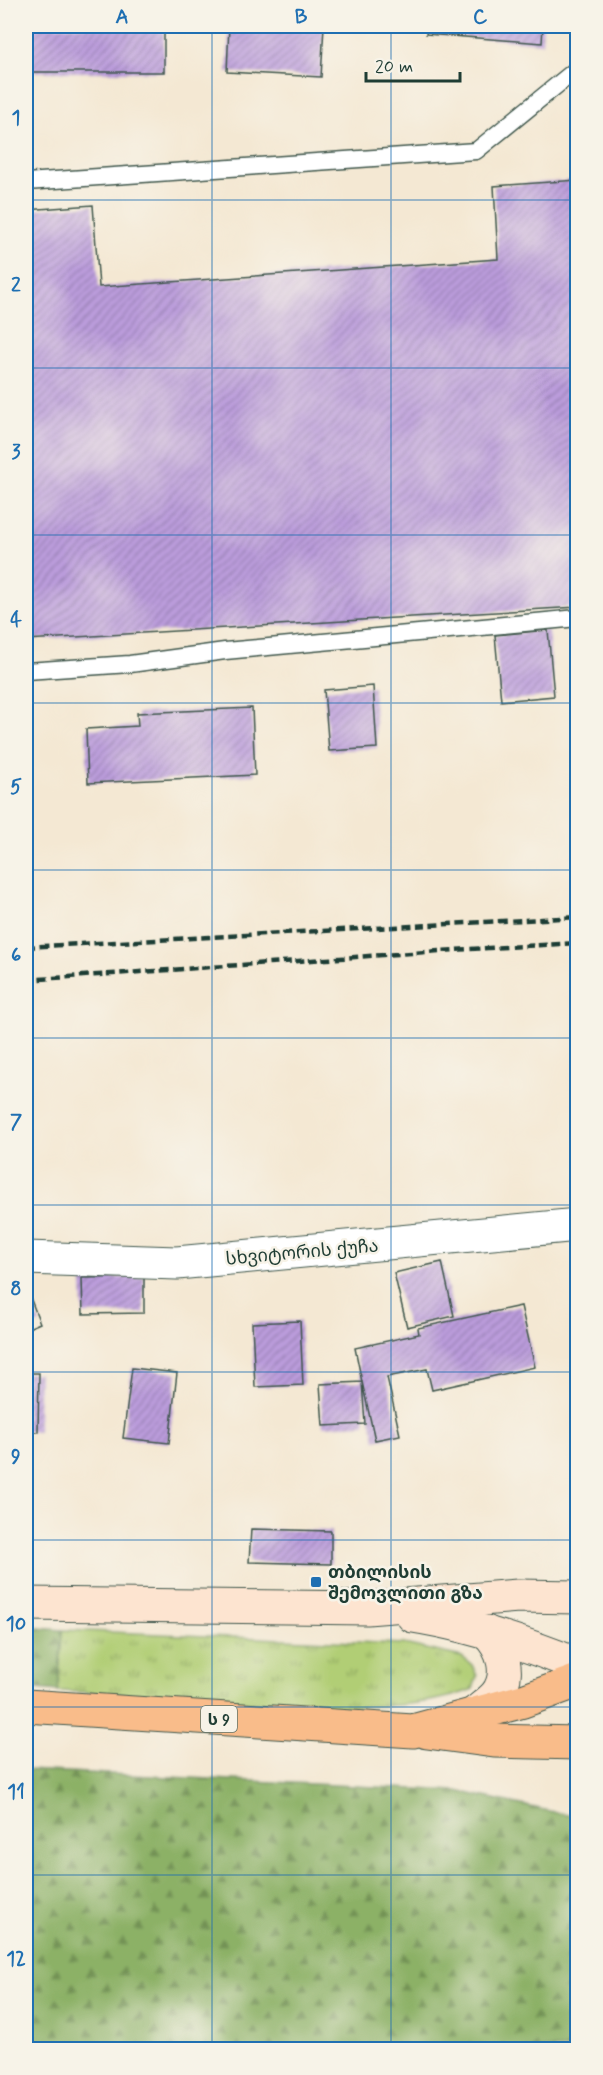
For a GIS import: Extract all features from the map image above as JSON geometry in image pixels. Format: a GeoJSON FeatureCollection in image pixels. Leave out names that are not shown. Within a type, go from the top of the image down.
{"type":"FeatureCollection","features":[{"type":"Feature","properties":{"kind":"highway","name":"ს 9"},"geometry":{"type":"LineString","coordinates":[[413,1731],[524,1701],[578,1681]]}},
{"type":"Feature","properties":{"kind":"highway","name":"ს 9"},"geometry":{"type":"LineString","coordinates":[[26,1706],[413,1731],[494,1741],[578,1743]]}},
{"type":"Feature","properties":{"kind":"main road"},"geometry":{"type":"LineString","coordinates":[[26,1604],[367,1608],[518,1596],[578,1597]]}},
{"type":"Feature","properties":{"kind":"main road"},"geometry":{"type":"LineString","coordinates":[[367,1608],[441,1620],[486,1632],[578,1665]]}},
{"type":"Feature","properties":{"kind":"main road"},"geometry":{"type":"LineString","coordinates":[[474,1714],[497,1693],[503,1674],[502,1653],[496,1641],[486,1632]]}},
{"type":"Feature","properties":{"kind":"street","name":"სხვიტორის ქუჩა"},"geometry":{"type":"LineString","coordinates":[[26,1258],[177,1263],[578,1225]]}},
{"type":"Feature","properties":{"kind":"lane"},"geometry":{"type":"LineString","coordinates":[[26,182],[476,151],[578,68]]}},
{"type":"Feature","properties":{"kind":"lane"},"geometry":{"type":"LineString","coordinates":[[26,671],[130,664],[225,651],[578,618]]}},
{"type":"Feature","properties":{"kind":"green space"},"geometry":{"type":"Polygon","coordinates":[[[26,1627],[62,1630],[58,1691],[26,1688],[26,1627]]]}},
{"type":"Feature","properties":{"kind":"green space"},"geometry":{"type":"Polygon","coordinates":[[[62,1630],[404,1644],[462,1657],[472,1665],[477,1676],[473,1689],[420,1703],[390,1706],[297,1705],[58,1691],[62,1630]]]}},
{"type":"Feature","properties":{"kind":"green space"},"geometry":{"type":"Polygon","coordinates":[[[26,1770],[457,1791],[577,1817],[577,2049],[26,2049],[26,1770]]]}},
{"type":"Feature","properties":{"kind":"building"},"geometry":{"type":"Polygon","coordinates":[[[26,26],[164,26],[164,72],[26,72],[26,26]]]}},
{"type":"Feature","properties":{"kind":"building"},"geometry":{"type":"Polygon","coordinates":[[[229,26],[324,26],[321,77],[227,72],[229,26]]]}},
{"type":"Feature","properties":{"kind":"building"},"geometry":{"type":"Polygon","coordinates":[[[427,26],[543,26],[542,43],[426,34],[427,26]]]}},
{"type":"Feature","properties":{"kind":"building"},"geometry":{"type":"Polygon","coordinates":[[[578,180],[578,607],[26,640],[26,210],[93,205],[99,287],[498,259],[494,186],[578,180]]]}},
{"type":"Feature","properties":{"kind":"building"},"geometry":{"type":"Polygon","coordinates":[[[548,630],[554,696],[501,701],[495,635],[548,630]]]}},
{"type":"Feature","properties":{"kind":"building"},"geometry":{"type":"Polygon","coordinates":[[[373,686],[377,748],[329,751],[324,690],[373,686]]]}},
{"type":"Feature","properties":{"kind":"building"},"geometry":{"type":"Polygon","coordinates":[[[252,708],[255,775],[88,783],[86,729],[138,726],[137,713],[252,708]]]}},
{"type":"Feature","properties":{"kind":"building"},"geometry":{"type":"Polygon","coordinates":[[[442,1262],[454,1316],[407,1327],[394,1273],[442,1262]]]}},
{"type":"Feature","properties":{"kind":"building"},"geometry":{"type":"Polygon","coordinates":[[[144,1277],[144,1313],[83,1314],[82,1278],[144,1277]]]}},
{"type":"Feature","properties":{"kind":"building"},"geometry":{"type":"Polygon","coordinates":[[[26,1287],[40,1323],[26,1329],[26,1287]]]}},
{"type":"Feature","properties":{"kind":"building"},"geometry":{"type":"Polygon","coordinates":[[[521,1306],[535,1367],[432,1390],[427,1369],[387,1377],[400,1435],[375,1440],[355,1348],[419,1334],[418,1328],[521,1306]]]}},
{"type":"Feature","properties":{"kind":"building"},"geometry":{"type":"Polygon","coordinates":[[[300,1321],[303,1385],[255,1387],[252,1323],[300,1321]]]}},
{"type":"Feature","properties":{"kind":"building"},"geometry":{"type":"Polygon","coordinates":[[[132,1368],[177,1373],[169,1443],[123,1438],[132,1368]]]}},
{"type":"Feature","properties":{"kind":"building"},"geometry":{"type":"Polygon","coordinates":[[[26,1373],[39,1373],[38,1432],[26,1431],[26,1373]]]}},
{"type":"Feature","properties":{"kind":"building"},"geometry":{"type":"Polygon","coordinates":[[[362,1382],[365,1424],[323,1426],[320,1384],[362,1382]]]}},
{"type":"Feature","properties":{"kind":"building"},"geometry":{"type":"Polygon","coordinates":[[[251,1529],[331,1531],[331,1564],[249,1562],[251,1529]]]}},
{"type":"Feature","properties":{"kind":"railway"},"geometry":{"type":"LineString","coordinates":[[26,947],[578,917]]}},
{"type":"Feature","properties":{"kind":"railway"},"geometry":{"type":"LineString","coordinates":[[26,980],[578,943]]}},
{"type":"Feature","properties":{"kind":"place","name":"თბილისის შემოვლითი გზა"},"geometry":{"type":"Point","coordinates":[316,1582]}}]}
